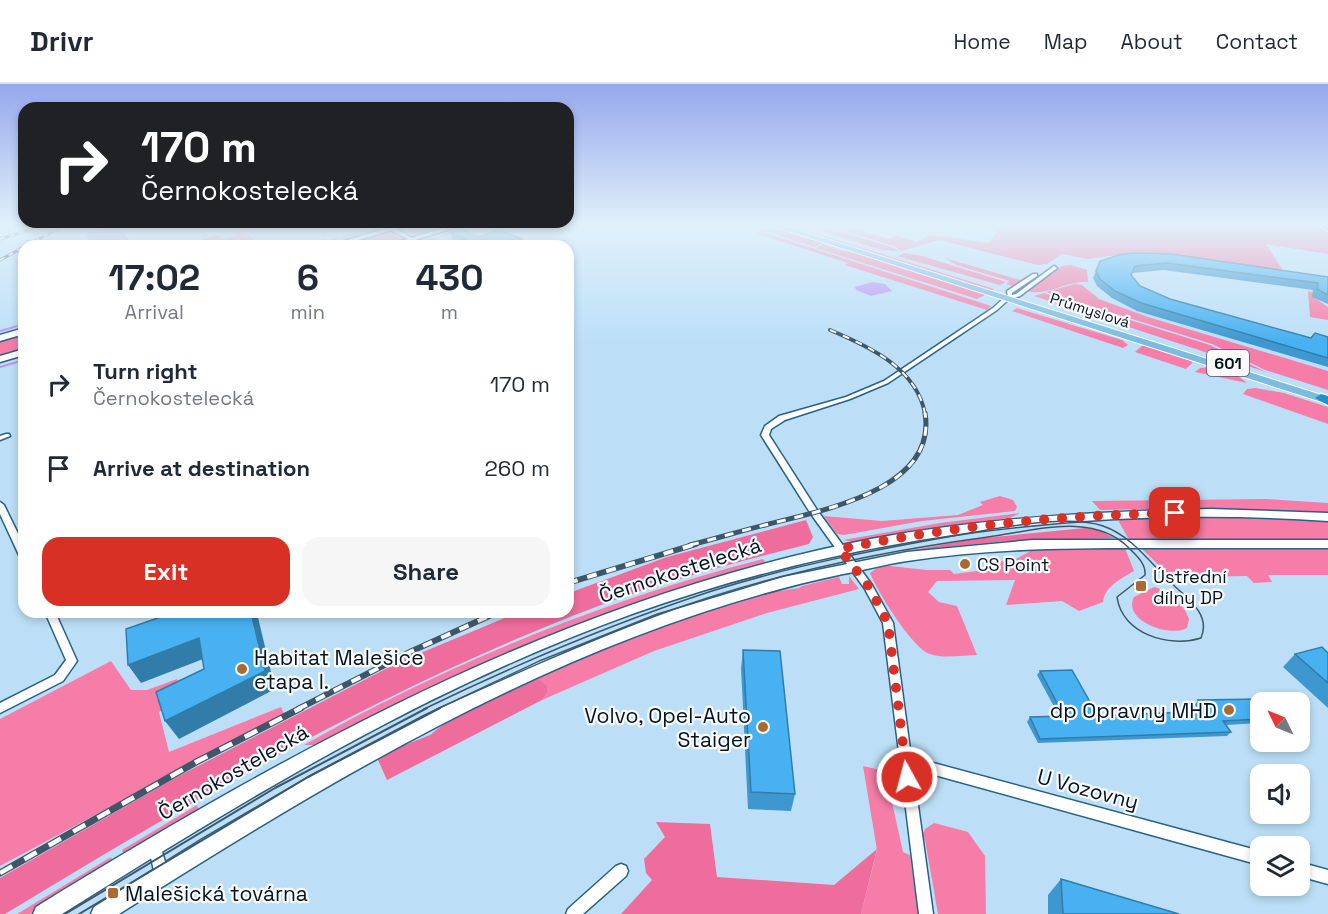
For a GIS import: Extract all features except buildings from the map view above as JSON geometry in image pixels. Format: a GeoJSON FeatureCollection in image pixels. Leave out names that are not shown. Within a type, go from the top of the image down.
{"type":"FeatureCollection","features":[{"type":"Feature","properties":{"kind":"main road","name":"Průmyslová"},"geometry":{"type":"LineString","coordinates":[[905,264],[1011,295]]}},
{"type":"Feature","properties":{"kind":"main road","name":"Průmyslová"},"geometry":{"type":"LineString","coordinates":[[914,264],[1326,399]]}},
{"type":"Feature","properties":{"kind":"main road"},"geometry":{"type":"LineString","coordinates":[[0,338],[18,333]]}},
{"type":"Feature","properties":{"kind":"main road"},"geometry":{"type":"LineString","coordinates":[[0,359],[18,354]]}},
{"type":"Feature","properties":{"kind":"main road","name":"Černokostelecká"},"geometry":{"type":"LineString","coordinates":[[43,914],[154,845],[320,750],[418,699],[585,626],[731,576],[820,553],[975,526],[1098,515],[1175,513],[1328,517]]}},
{"type":"Feature","properties":{"kind":"main road"},"geometry":{"type":"LineString","coordinates":[[101,914],[334,772],[431,721],[596,646],[758,590],[853,566],[930,552],[1011,545],[1328,544]]}},
{"type":"Feature","properties":{"kind":"street"},"geometry":{"type":"LineString","coordinates":[[926,914],[888,623],[879,603],[840,549],[765,435],[768,428],[782,418],[848,398],[886,382],[995,309],[1051,267]]}},
{"type":"Feature","properties":{"kind":"street"},"geometry":{"type":"LineString","coordinates":[[0,505],[18,542]]}},
{"type":"Feature","properties":{"kind":"street"},"geometry":{"type":"LineString","coordinates":[[0,708],[59,678],[72,661],[53,618]]}},
{"type":"Feature","properties":{"kind":"street","name":"U Vozovny"},"geometry":{"type":"LineString","coordinates":[[905,761],[1250,855]]}},
{"type":"Feature","properties":{"kind":"street"},"geometry":{"type":"LineString","coordinates":[[154,845],[162,875]]}},
{"type":"Feature","properties":{"kind":"street"},"geometry":{"type":"LineString","coordinates":[[573,914],[621,871]]}},
{"type":"Feature","properties":{"kind":"street"},"geometry":{"type":"LineString","coordinates":[[1310,872],[1328,877]]}},
{"type":"Feature","properties":{"kind":"shaded area"},"geometry":{"type":"Polygon","coordinates":[[[861,264],[991,306],[987,310],[845,265],[861,264]]]}},
{"type":"Feature","properties":{"kind":"shaded area"},"geometry":{"type":"Polygon","coordinates":[[[866,264],[892,264],[987,294],[977,299],[866,264]]]}},
{"type":"Feature","properties":{"kind":"shaded area"},"geometry":{"type":"Polygon","coordinates":[[[905,264],[913,264],[994,289],[991,291],[905,264]]]}},
{"type":"Feature","properties":{"kind":"shaded area"},"geometry":{"type":"Polygon","coordinates":[[[924,264],[947,264],[1006,282],[1000,285],[924,264]]]}},
{"type":"Feature","properties":{"kind":"shaded area"},"geometry":{"type":"Polygon","coordinates":[[[954,264],[965,264],[1020,280],[1037,270],[1012,286],[1006,284],[1010,281],[954,264]]]}},
{"type":"Feature","properties":{"kind":"shaded area"},"geometry":{"type":"Polygon","coordinates":[[[1212,264],[1279,264],[1282,269],[1273,272],[1212,264]]]}},
{"type":"Feature","properties":{"kind":"shaded area"},"geometry":{"type":"Polygon","coordinates":[[[1071,265],[1087,270],[1088,282],[1073,283],[1042,292],[1027,291],[1062,266],[1071,265]]]}},
{"type":"Feature","properties":{"kind":"shaded area"},"geometry":{"type":"Polygon","coordinates":[[[872,282],[885,284],[892,291],[871,296],[856,290],[855,287],[872,282]]]}},
{"type":"Feature","properties":{"kind":"shaded area"},"geometry":{"type":"Polygon","coordinates":[[[1075,284],[1082,285],[1099,299],[1148,317],[1328,371],[1328,390],[1265,370],[1212,344],[1046,292],[1075,284]]]}},
{"type":"Feature","properties":{"kind":"shaded area"},"geometry":{"type":"Polygon","coordinates":[[[1308,291],[1321,294],[1315,298],[1328,307],[1328,320],[1310,317],[1308,291]]]}},
{"type":"Feature","properties":{"kind":"shaded area"},"geometry":{"type":"Polygon","coordinates":[[[1044,293],[1210,345],[1266,372],[1034,296],[1044,293]]]}},
{"type":"Feature","properties":{"kind":"shaded area"},"geometry":{"type":"Polygon","coordinates":[[[1017,308],[1122,340],[1128,345],[1123,348],[1012,311],[1017,308]]]}},
{"type":"Feature","properties":{"kind":"shaded area"},"geometry":{"type":"Polygon","coordinates":[[[18,334],[18,352],[0,357],[0,339],[18,334]]]}},
{"type":"Feature","properties":{"kind":"shaded area"},"geometry":{"type":"Polygon","coordinates":[[[1143,345],[1193,362],[1186,369],[1135,352],[1143,345]]]}},
{"type":"Feature","properties":{"kind":"shaded area"},"geometry":{"type":"Polygon","coordinates":[[[1212,367],[1237,375],[1247,383],[1195,372],[1200,368],[1212,367]]]}},
{"type":"Feature","properties":{"kind":"shaded area"},"geometry":{"type":"Polygon","coordinates":[[[1255,388],[1284,393],[1328,407],[1328,424],[1243,394],[1247,389],[1255,388]]]}},
{"type":"Feature","properties":{"kind":"shaded area"},"geometry":{"type":"Polygon","coordinates":[[[1000,496],[1013,500],[1017,507],[1015,511],[922,521],[844,535],[837,534],[824,516],[882,521],[958,515],[983,505],[980,502],[1000,496]]]}},
{"type":"Feature","properties":{"kind":"shaded area"},"geometry":{"type":"Polygon","coordinates":[[[1266,499],[1328,503],[1328,513],[1204,508],[1100,510],[1092,501],[1266,499]]]}},
{"type":"Feature","properties":{"kind":"shaded area"},"geometry":{"type":"Polygon","coordinates":[[[1020,513],[1010,518],[917,530],[853,542],[843,540],[940,523],[1020,513]]]}},
{"type":"Feature","properties":{"kind":"shaded area"},"geometry":{"type":"Polygon","coordinates":[[[1255,517],[1328,521],[1328,540],[1133,540],[1128,538],[1119,522],[1120,518],[1255,517]]]}},
{"type":"Feature","properties":{"kind":"shaded area"},"geometry":{"type":"Polygon","coordinates":[[[806,520],[813,537],[809,544],[670,582],[574,616],[574,591],[667,557],[806,520]]]}},
{"type":"Feature","properties":{"kind":"shaded area"},"geometry":{"type":"Polygon","coordinates":[[[1085,528],[1098,530],[1115,538],[1006,541],[906,551],[974,539],[1085,528]]]}},
{"type":"Feature","properties":{"kind":"shaded area"},"geometry":{"type":"Polygon","coordinates":[[[1036,548],[1125,548],[1134,571],[1110,587],[1103,602],[1079,611],[1062,601],[1006,605],[1015,580],[937,581],[928,592],[939,602],[957,606],[977,655],[947,657],[930,654],[914,642],[880,593],[870,573],[881,565],[950,570],[954,574],[992,569],[989,563],[1016,559],[1036,548]]]}},
{"type":"Feature","properties":{"kind":"shaded area"},"geometry":{"type":"Polygon","coordinates":[[[1141,548],[1328,548],[1328,575],[1268,575],[1272,582],[1254,583],[1247,576],[1187,577],[1176,582],[1141,548]]]}},
{"type":"Feature","properties":{"kind":"shaded area"},"geometry":{"type":"Polygon","coordinates":[[[763,559],[765,562],[649,598],[535,641],[424,690],[316,745],[304,745],[412,688],[528,637],[646,593],[763,559]]]}},
{"type":"Feature","properties":{"kind":"shaded area"},"geometry":{"type":"Polygon","coordinates":[[[849,576],[859,589],[767,613],[654,651],[542,700],[547,693],[538,679],[488,700],[595,653],[704,612],[778,589],[780,591],[799,588],[839,577],[842,584],[849,584],[849,576]]]}},
{"type":"Feature","properties":{"kind":"shaded area"},"geometry":{"type":"Polygon","coordinates":[[[1154,587],[1180,603],[1189,619],[1187,628],[1169,631],[1159,629],[1141,620],[1135,613],[1132,605],[1134,597],[1154,587]]]}},
{"type":"Feature","properties":{"kind":"shaded area"},"geometry":{"type":"Polygon","coordinates":[[[505,618],[568,618],[436,675],[290,749],[146,830],[5,914],[0,914],[0,878],[175,778],[399,662],[505,618]]]}},
{"type":"Feature","properties":{"kind":"shaded area"},"geometry":{"type":"Polygon","coordinates":[[[111,661],[131,690],[147,690],[177,679],[184,697],[159,712],[169,752],[281,707],[284,714],[0,866],[0,719],[111,661]]]}},
{"type":"Feature","properties":{"kind":"shaded area"},"geometry":{"type":"Polygon","coordinates":[[[538,679],[547,686],[547,693],[542,700],[387,780],[378,760],[395,749],[430,735],[454,716],[538,679]]]}},
{"type":"Feature","properties":{"kind":"shaded area"},"geometry":{"type":"Polygon","coordinates":[[[863,766],[885,771],[903,852],[910,855],[918,914],[861,914],[877,850],[863,766]]]}},
{"type":"Feature","properties":{"kind":"shaded area"},"geometry":{"type":"Polygon","coordinates":[[[197,805],[199,811],[124,855],[122,850],[197,805]]]}},
{"type":"Feature","properties":{"kind":"shaded area"},"geometry":{"type":"Polygon","coordinates":[[[656,822],[710,824],[717,877],[834,885],[877,849],[861,914],[621,914],[652,880],[646,873],[644,859],[665,837],[656,822]]]}},
{"type":"Feature","properties":{"kind":"shaded area"},"geometry":{"type":"Polygon","coordinates":[[[934,823],[968,832],[985,856],[986,914],[938,914],[925,840],[921,838],[925,829],[934,823]]]}},
{"type":"Feature","properties":{"kind":"shaded area"},"geometry":{"type":"Polygon","coordinates":[[[111,857],[113,863],[30,914],[17,914],[111,857]]]}},
{"type":"Feature","properties":{"kind":"waterway"},"geometry":{"type":"LineString","coordinates":[[0,331],[18,326]]}},
{"type":"Feature","properties":{"kind":"waterway"},"geometry":{"type":"LineString","coordinates":[[0,367],[18,362]]}},
{"type":"Feature","properties":{"kind":"tram line"},"geometry":{"type":"LineString","coordinates":[[424,709],[566,645],[712,591],[837,558],[1034,523],[1072,521],[1113,530],[1139,549],[1195,606],[1203,621],[1201,638],[1188,641],[1162,639],[1137,629],[1121,610],[1117,597],[1145,575],[1143,564],[1135,554],[1115,537],[1099,530],[1062,526],[1043,528],[862,558],[739,588],[658,615],[602,637],[437,709]]}},
{"type":"Feature","properties":{"kind":"tram line"},"geometry":{"type":"LineString","coordinates":[[65,914],[275,788],[427,708]]}},
{"type":"Feature","properties":{"kind":"tram line"},"geometry":{"type":"LineString","coordinates":[[79,914],[308,777],[440,708]]}},
{"type":"Feature","properties":{"kind":"railway"},"geometry":{"type":"LineString","coordinates":[[830,330],[875,351],[901,371],[920,398],[925,414]]}},
{"type":"Feature","properties":{"kind":"railway"},"geometry":{"type":"LineString","coordinates":[[690,545],[814,513],[870,493],[894,479],[913,461],[924,440],[925,414]]}},
{"type":"Feature","properties":{"kind":"railway"},"geometry":{"type":"LineString","coordinates":[[574,581],[696,544]]}},
{"type":"Feature","properties":{"kind":"railway"},"geometry":{"type":"LineString","coordinates":[[298,709],[412,651],[485,618]]}},
{"type":"Feature","properties":{"kind":"railway"},"geometry":{"type":"LineString","coordinates":[[0,873],[198,761],[301,708]]}},
{"type":"Feature","properties":{"kind":"place","name":"CS Point"},"geometry":{"type":"Point","coordinates":[965,564]}},
{"type":"Feature","properties":{"kind":"place","name":"Ústřední dílny DP"},"geometry":{"type":"Point","coordinates":[1141,586]}},
{"type":"Feature","properties":{"kind":"place","name":"Habitat Malešice etapa I."},"geometry":{"type":"Point","coordinates":[242,669]}},
{"type":"Feature","properties":{"kind":"place","name":"dp Opravny MHD"},"geometry":{"type":"Point","coordinates":[1229,710]}},
{"type":"Feature","properties":{"kind":"place","name":"Volvo, Opel-Auto Staiger"},"geometry":{"type":"Point","coordinates":[763,727]}},
{"type":"Feature","properties":{"kind":"place","name":"Malešická továrna"},"geometry":{"type":"Point","coordinates":[113,893]}},
{"type":"Feature","properties":{"kind":"route"},"geometry":{"type":"LineString","coordinates":[[907,777],[888,623],[869,587],[840,549],[928,532],[999,523],[1098,515],[1175,513]]}}]}
